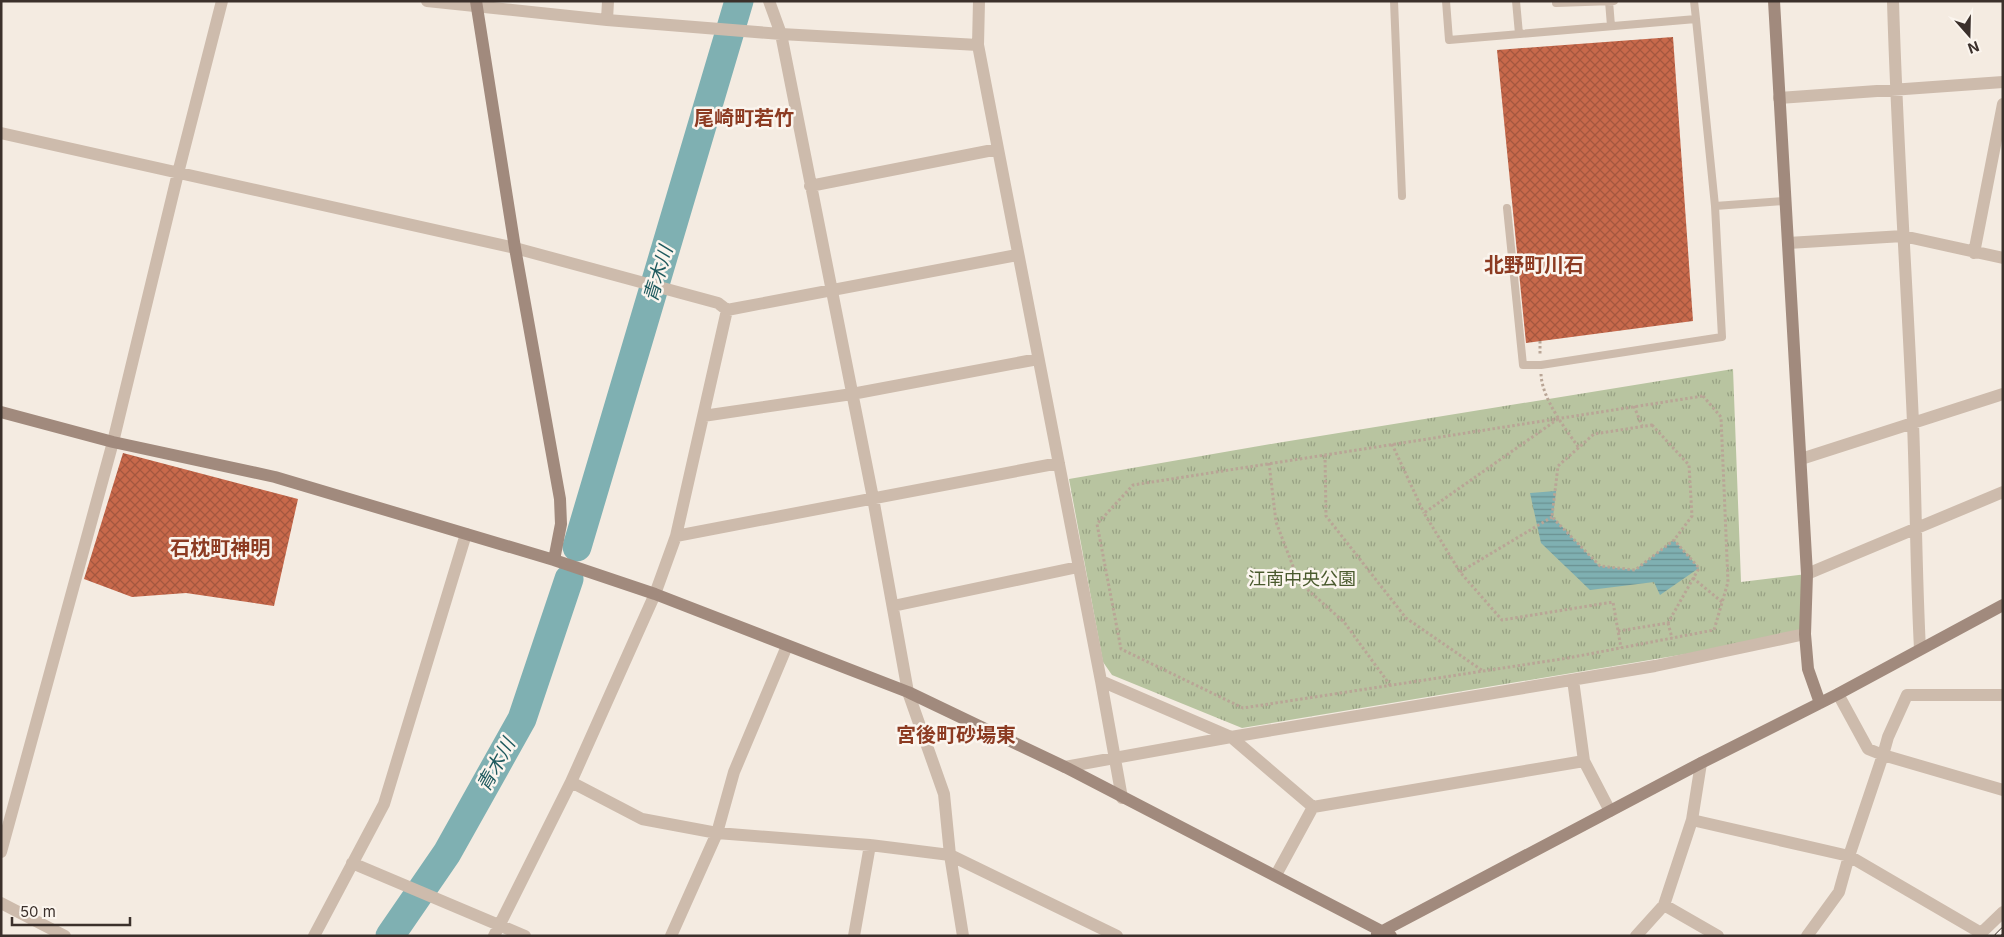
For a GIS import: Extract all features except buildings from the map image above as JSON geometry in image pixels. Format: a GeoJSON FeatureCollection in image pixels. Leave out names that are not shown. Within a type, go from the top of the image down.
{"type":"FeatureCollection","features":[{"type":"Feature","properties":{"kind":"street"},"geometry":{"type":"LineString","coordinates":[[1,852],[113,442],[222,1]]}},
{"type":"Feature","properties":{"kind":"street"},"geometry":{"type":"LineString","coordinates":[[427,1],[476,3],[607,20],[781,34],[978,45]]}},
{"type":"Feature","properties":{"kind":"street"},"geometry":{"type":"LineString","coordinates":[[607,20],[608,1]]}},
{"type":"Feature","properties":{"kind":"street"},"geometry":{"type":"LineString","coordinates":[[769,1],[781,34],[830,290],[873,498],[908,692],[944,794],[950,855],[963,936]]}},
{"type":"Feature","properties":{"kind":"street"},"geometry":{"type":"LineString","coordinates":[[979,1],[978,45],[1122,798]]}},
{"type":"Feature","properties":{"kind":"street"},"geometry":{"type":"LineString","coordinates":[[1774,1],[1784,201],[1807,574],[1805,634],[1808,668],[1820,703]]}},
{"type":"Feature","properties":{"kind":"street"},"geometry":{"type":"LineString","coordinates":[[1893,1],[1917,529],[1916,579],[1920,650]]}},
{"type":"Feature","properties":{"kind":"street"},"geometry":{"type":"LineString","coordinates":[[476,3],[515,248],[560,499],[561,524],[554,560]]}},
{"type":"Feature","properties":{"kind":"street"},"geometry":{"type":"LineString","coordinates":[[1779,98],[2003,82]]}},
{"type":"Feature","properties":{"kind":"street"},"geometry":{"type":"LineString","coordinates":[[1974,253],[2003,104]]}},
{"type":"Feature","properties":{"kind":"street"},"geometry":{"type":"LineString","coordinates":[[1,133],[515,248],[718,303],[727,310],[1017,255]]}},
{"type":"Feature","properties":{"kind":"street"},"geometry":{"type":"LineString","coordinates":[[810,186],[998,149]]}},
{"type":"Feature","properties":{"kind":"street"},"geometry":{"type":"LineString","coordinates":[[1788,242],[1903,236],[2003,258]]}},
{"type":"Feature","properties":{"kind":"street"},"geometry":{"type":"LineString","coordinates":[[496,931],[571,782],[655,594],[676,536],[727,310]]}},
{"type":"Feature","properties":{"kind":"street"},"geometry":{"type":"LineString","coordinates":[[703,416],[852,394],[1038,359]]}},
{"type":"Feature","properties":{"kind":"street"},"geometry":{"type":"LineString","coordinates":[[1800,459],[2003,394]]}},
{"type":"Feature","properties":{"kind":"street"},"geometry":{"type":"LineString","coordinates":[[1,412],[113,442],[275,477],[554,560],[655,594],[908,692],[1065,767],[1122,798],[1276,875],[1383,934],[1610,811],[1838,694],[2003,605]]}},
{"type":"Feature","properties":{"kind":"street"},"geometry":{"type":"LineString","coordinates":[[676,536],[1059,463]]}},
{"type":"Feature","properties":{"kind":"street"},"geometry":{"type":"LineString","coordinates":[[1807,574],[2003,492]]}},
{"type":"Feature","properties":{"kind":"street"},"geometry":{"type":"LineString","coordinates":[[314,936],[384,804],[466,534]]}},
{"type":"Feature","properties":{"kind":"street"},"geometry":{"type":"LineString","coordinates":[[893,606],[1078,567]]}},
{"type":"Feature","properties":{"kind":"street"},"geometry":{"type":"LineString","coordinates":[[1065,767],[1231,737],[1655,666],[1805,634]]}},
{"type":"Feature","properties":{"kind":"street"},"geometry":{"type":"LineString","coordinates":[[670,936],[717,833],[734,772],[787,646]]}},
{"type":"Feature","properties":{"kind":"street"},"geometry":{"type":"LineString","coordinates":[[1573,680],[1584,761],[1610,811]]}},
{"type":"Feature","properties":{"kind":"street"},"geometry":{"type":"LineString","coordinates":[[1101,681],[1231,737],[1313,807]]}},
{"type":"Feature","properties":{"kind":"street"},"geometry":{"type":"LineString","coordinates":[[1838,694],[1868,749],[2003,790]]}},
{"type":"Feature","properties":{"kind":"street"},"geometry":{"type":"LineString","coordinates":[[1807,936],[1839,892],[1888,737],[1907,695],[2003,695]]}},
{"type":"Feature","properties":{"kind":"street"},"geometry":{"type":"LineString","coordinates":[[1313,807],[1584,761]]}},
{"type":"Feature","properties":{"kind":"street"},"geometry":{"type":"LineString","coordinates":[[1636,936],[1664,905],[1692,820],[1701,763]]}},
{"type":"Feature","properties":{"kind":"street"},"geometry":{"type":"LineString","coordinates":[[571,782],[642,819],[717,833],[950,855],[1117,936]]}},
{"type":"Feature","properties":{"kind":"street"},"geometry":{"type":"LineString","coordinates":[[1276,875],[1313,807]]}},
{"type":"Feature","properties":{"kind":"street"},"geometry":{"type":"LineString","coordinates":[[1692,820],[1849,856],[1980,934],[2003,912]]}},
{"type":"Feature","properties":{"kind":"street"},"geometry":{"type":"LineString","coordinates":[[854,936],[870,846]]}},
{"type":"Feature","properties":{"kind":"street"},"geometry":{"type":"LineString","coordinates":[[352,863],[421,892],[496,931],[525,936]]}},
{"type":"Feature","properties":{"kind":"street"},"geometry":{"type":"LineString","coordinates":[[1,903],[65,936]]}},
{"type":"Feature","properties":{"kind":"street"},"geometry":{"type":"LineString","coordinates":[[1664,905],[1718,936]]}},
{"type":"Feature","properties":{"kind":"lane"},"geometry":{"type":"LineString","coordinates":[[1394,1],[1402,196]]}},
{"type":"Feature","properties":{"kind":"lane"},"geometry":{"type":"LineString","coordinates":[[1446,1],[1449,40],[1696,19]]}},
{"type":"Feature","properties":{"kind":"lane"},"geometry":{"type":"LineString","coordinates":[[1516,1],[1519,34]]}},
{"type":"Feature","properties":{"kind":"lane"},"geometry":{"type":"LineString","coordinates":[[1556,1],[1556,3],[1614,1]]}},
{"type":"Feature","properties":{"kind":"lane"},"geometry":{"type":"LineString","coordinates":[[1609,1],[1611,26]]}},
{"type":"Feature","properties":{"kind":"lane"},"geometry":{"type":"LineString","coordinates":[[1507,208],[1523,365],[1540,365],[1722,337],[1715,206],[1694,1]]}},
{"type":"Feature","properties":{"kind":"lane"},"geometry":{"type":"LineString","coordinates":[[1715,206],[1784,201]]}},
{"type":"Feature","properties":{"kind":"path"},"geometry":{"type":"LineString","coordinates":[[1540,341],[1541,383],[1558,418],[1579,448]]}},
{"type":"Feature","properties":{"kind":"path"},"geometry":{"type":"LineString","coordinates":[[1702,396],[1721,417],[1728,582],[1714,630],[1484,671],[1243,708],[1121,648],[1097,524],[1133,485],[1634,406],[1702,396]]}},
{"type":"Feature","properties":{"kind":"path"},"geometry":{"type":"LineString","coordinates":[[1634,406],[1642,426]]}},
{"type":"Feature","properties":{"kind":"path"},"geometry":{"type":"LineString","coordinates":[[1424,513],[1558,418]]}},
{"type":"Feature","properties":{"kind":"path"},"geometry":{"type":"LineString","coordinates":[[1652,425],[1689,465],[1692,516],[1674,540],[1635,570],[1600,566],[1552,517],[1558,466],[1594,434],[1652,425]]}},
{"type":"Feature","properties":{"kind":"path"},"geometry":{"type":"LineString","coordinates":[[1392,444],[1424,513],[1460,572],[1502,620],[1613,602],[1621,648]]}},
{"type":"Feature","properties":{"kind":"path"},"geometry":{"type":"LineString","coordinates":[[1325,455],[1326,516],[1406,618],[1484,671]]}},
{"type":"Feature","properties":{"kind":"path"},"geometry":{"type":"LineString","coordinates":[[1269,464],[1276,522],[1299,582],[1344,622],[1390,686]]}},
{"type":"Feature","properties":{"kind":"path"},"geometry":{"type":"LineString","coordinates":[[1460,572],[1552,517]]}},
{"type":"Feature","properties":{"kind":"path"},"geometry":{"type":"LineString","coordinates":[[1672,638],[1668,623],[1699,568],[1674,540]]}},
{"type":"Feature","properties":{"kind":"path"},"geometry":{"type":"LineString","coordinates":[[1693,578],[1722,602]]}},
{"type":"Feature","properties":{"kind":"path"},"geometry":{"type":"LineString","coordinates":[[1618,631],[1668,623]]}},
{"type":"Feature","properties":{"kind":"green space","name":"江南中央公園"},"geometry":{"type":"Polygon","coordinates":[[[1733,369],[1741,582],[1807,574],[1805,634],[1242,728],[1112,675],[1103,662],[1069,479],[1277,443],[1733,369]]]}},
{"type":"Feature","properties":{"kind":"water"},"geometry":{"type":"Polygon","coordinates":[[[1556,491],[1553,517],[1599,566],[1635,570],[1674,540],[1699,568],[1660,595],[1654,582],[1590,590],[1541,543],[1530,493],[1556,491]]]}},
{"type":"Feature","properties":{"kind":"waterway","name":"青木川"},"geometry":{"type":"LineString","coordinates":[[577,547],[739,1]]}},
{"type":"Feature","properties":{"kind":"waterway","name":"青木川"},"geometry":{"type":"LineString","coordinates":[[390,936],[447,853],[522,719],[569,579]]}},
{"type":"Feature","properties":{"kind":"railway"},"geometry":{"type":"LineString","coordinates":[[1997,936],[2003,930]]}},
{"type":"Feature","properties":{"kind":"district","name":"尾崎町若竹"},"geometry":{"type":"Point","coordinates":[744,118]}},
{"type":"Feature","properties":{"kind":"district","name":"北野町川石"},"geometry":{"type":"Point","coordinates":[1534,265]}},
{"type":"Feature","properties":{"kind":"district","name":"石枕町神明"},"geometry":{"type":"Point","coordinates":[220,548]}},
{"type":"Feature","properties":{"kind":"district","name":"宮後町砂場東"},"geometry":{"type":"Point","coordinates":[956,735]}}]}
